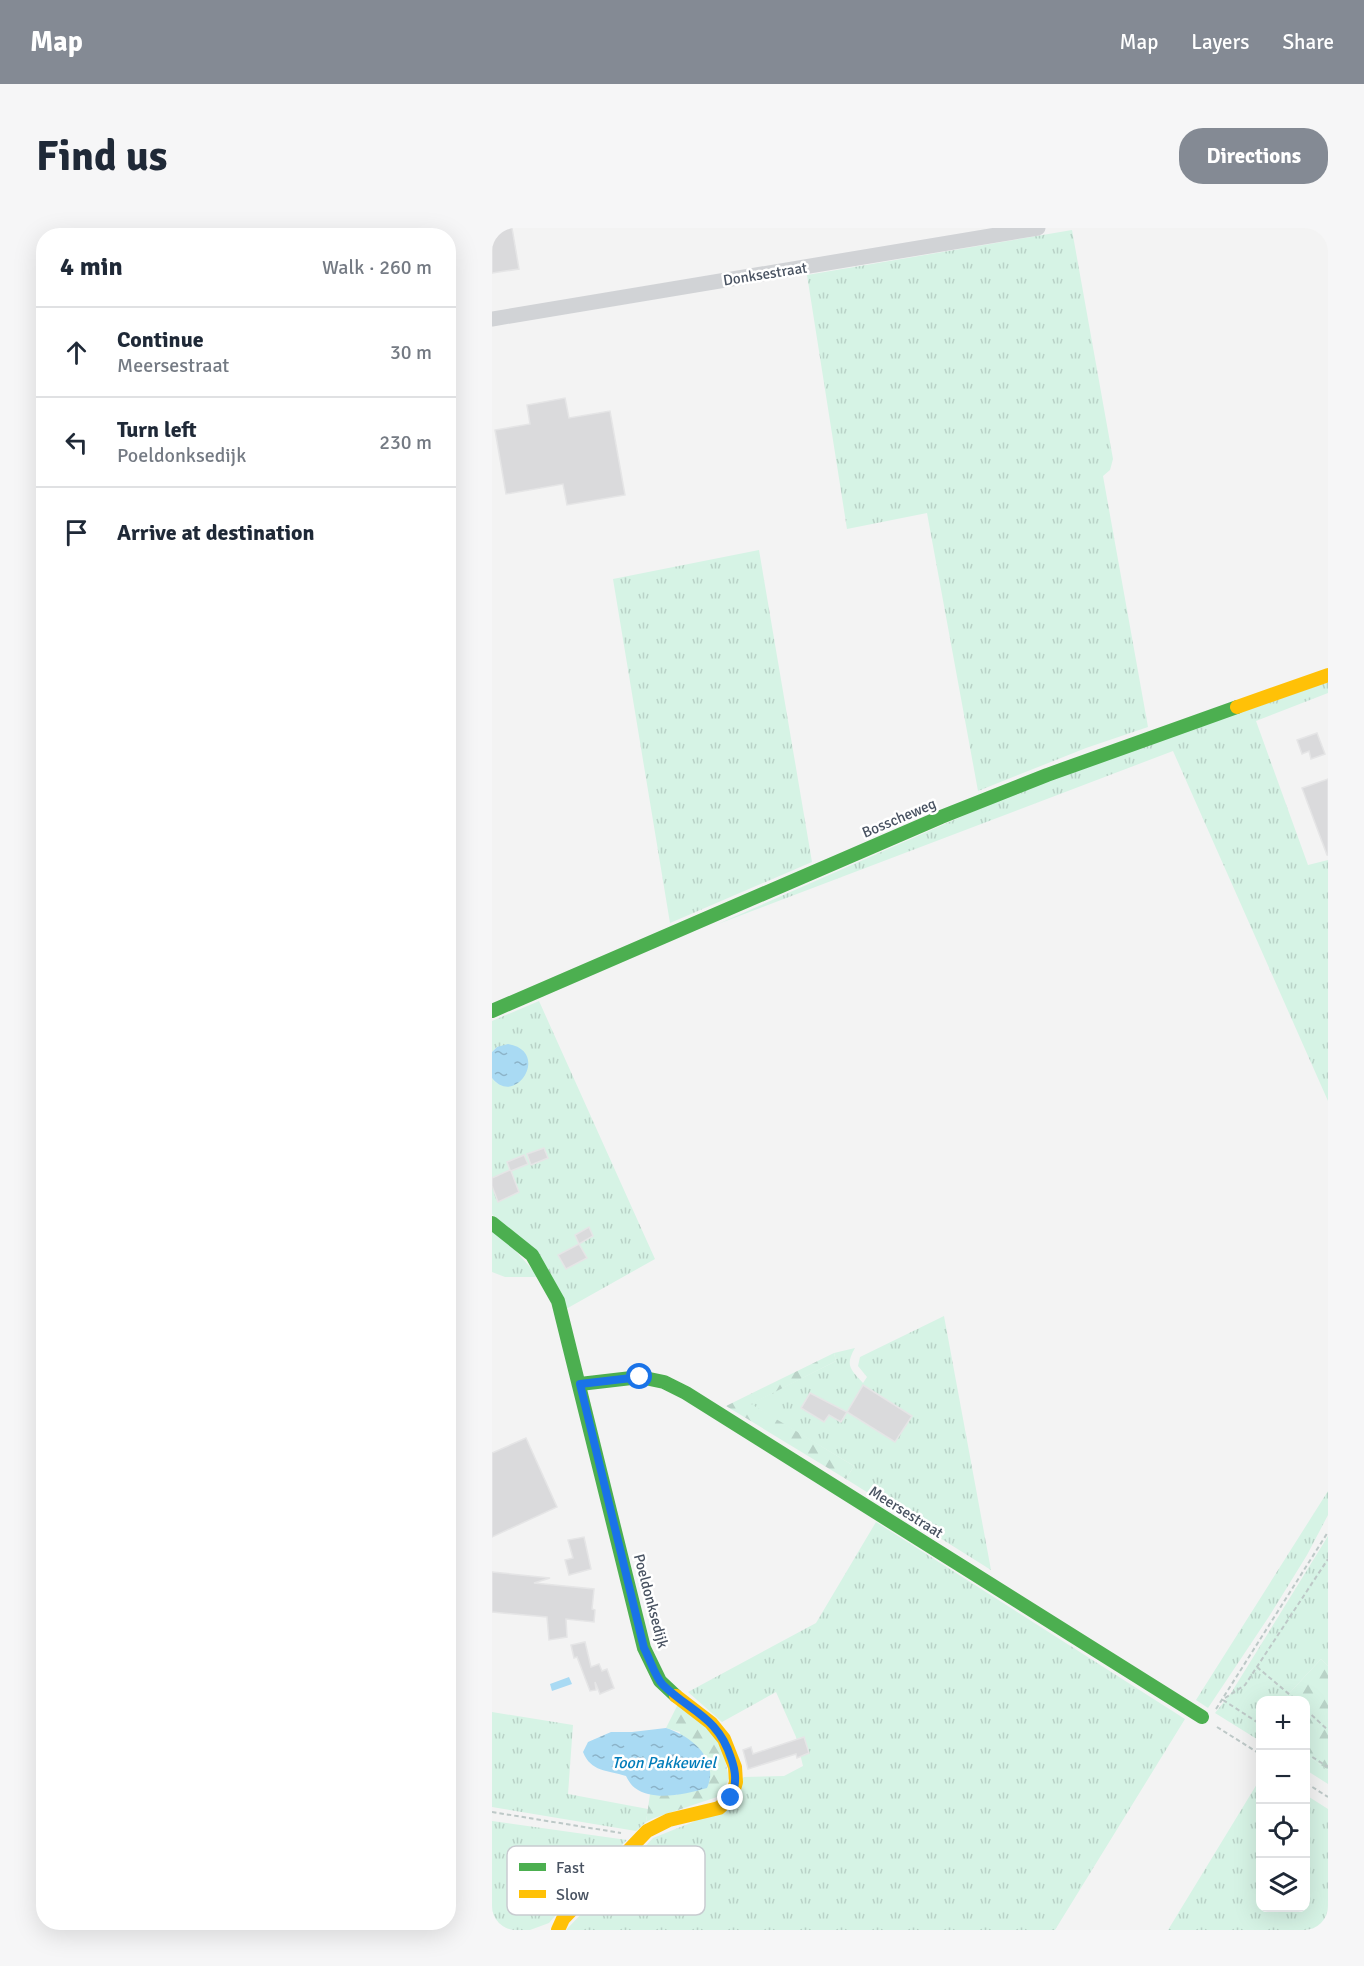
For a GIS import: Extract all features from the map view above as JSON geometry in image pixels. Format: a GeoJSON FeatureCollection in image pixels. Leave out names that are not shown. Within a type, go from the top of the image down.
{"type":"FeatureCollection","features":[{"type":"Feature","properties":{"kind":"street","name":"Donksestraat"},"geometry":{"type":"LineString","coordinates":[[492,319],[1038,228]]}},
{"type":"Feature","properties":{"kind":"street","name":"Bosscheweg"},"geometry":{"type":"LineString","coordinates":[[492,1011],[930,822],[1047,775],[1328,675]]}},
{"type":"Feature","properties":{"kind":"street","name":"Poeldonksedijk"},"geometry":{"type":"LineString","coordinates":[[492,1223],[532,1256],[558,1300],[644,1648],[661,1684],[716,1727],[725,1742],[736,1774],[736,1785],[731,1798],[723,1806],[659,1823],[631,1846]]}},
{"type":"Feature","properties":{"kind":"street","name":"Meersestraat"},"geometry":{"type":"LineString","coordinates":[[580,1384],[646,1377],[664,1382],[686,1393],[1202,1718]]}},
{"type":"Feature","properties":{"kind":"street","name":"Poeldonksedijk"},"geometry":{"type":"LineString","coordinates":[[558,1930],[567,1915]]}},
{"type":"Feature","properties":{"kind":"path"},"geometry":{"type":"LineString","coordinates":[[1223,1700],[1328,1532]]}},
{"type":"Feature","properties":{"kind":"path"},"geometry":{"type":"LineString","coordinates":[[1223,1700],[1245,1685],[1328,1559]]}},
{"type":"Feature","properties":{"kind":"path"},"geometry":{"type":"LineString","coordinates":[[1257,1667],[1290,1696]]}},
{"type":"Feature","properties":{"kind":"path"},"geometry":{"type":"LineString","coordinates":[[1223,1700],[1256,1721]]}},
{"type":"Feature","properties":{"kind":"path"},"geometry":{"type":"LineString","coordinates":[[1310,1714],[1328,1730]]}},
{"type":"Feature","properties":{"kind":"path"},"geometry":{"type":"LineString","coordinates":[[1202,1718],[1256,1752]]}},
{"type":"Feature","properties":{"kind":"path"},"geometry":{"type":"LineString","coordinates":[[1310,1756],[1328,1767]]}},
{"type":"Feature","properties":{"kind":"path"},"geometry":{"type":"LineString","coordinates":[[1310,1786],[1328,1797]]}},
{"type":"Feature","properties":{"kind":"path"},"geometry":{"type":"LineString","coordinates":[[492,1812],[627,1834],[637,1840]]}},
{"type":"Feature","properties":{"kind":"green space"},"geometry":{"type":"Polygon","coordinates":[[[1072,230],[1113,459],[1110,470],[1103,476],[1148,727],[1086,748],[978,791],[927,513],[847,529],[807,275],[1072,230]]]}},
{"type":"Feature","properties":{"kind":"green space"},"geometry":{"type":"Polygon","coordinates":[[[759,550],[812,862],[670,923],[613,579],[759,550]]]}},
{"type":"Feature","properties":{"kind":"green space"},"geometry":{"type":"Polygon","coordinates":[[[1328,682],[1328,693],[1256,721],[1308,865],[1328,860],[1328,1101],[1173,751],[718,924],[1040,782],[1328,682]]]}},
{"type":"Feature","properties":{"kind":"green space"},"geometry":{"type":"Polygon","coordinates":[[[539,1001],[655,1259],[566,1309],[492,1214],[492,1078],[502,1085],[516,1084],[497,1047],[492,1052],[492,1021],[539,1001]]]}},
{"type":"Feature","properties":{"kind":"green space"},"geometry":{"type":"Polygon","coordinates":[[[492,1229],[504,1238],[539,1277],[505,1277],[492,1272],[492,1229]]]}},
{"type":"Feature","properties":{"kind":"green space"},"geometry":{"type":"Polygon","coordinates":[[[944,1316],[991,1570],[846,1479],[854,1466],[750,1404],[836,1361],[834,1353],[855,1348],[850,1359],[850,1367],[863,1383],[867,1377],[858,1366],[860,1357],[944,1316]]]}},
{"type":"Feature","properties":{"kind":"green space"},"geometry":{"type":"Polygon","coordinates":[[[834,1353],[836,1361],[751,1404],[854,1466],[846,1479],[726,1406],[834,1353]]]}},
{"type":"Feature","properties":{"kind":"green space"},"geometry":{"type":"Polygon","coordinates":[[[1328,1491],[1328,1515],[1307,1555],[1208,1708],[1196,1700],[1328,1491]]]}},
{"type":"Feature","properties":{"kind":"green space"},"geometry":{"type":"Polygon","coordinates":[[[876,1522],[1185,1719],[1055,1930],[566,1930],[580,1915],[705,1915],[705,1846],[645,1846],[653,1838],[693,1822],[744,1777],[784,1776],[803,1766],[796,1737],[776,1692],[722,1722],[688,1692],[816,1623],[876,1522]]]}},
{"type":"Feature","properties":{"kind":"green space"},"geometry":{"type":"Polygon","coordinates":[[[1328,1536],[1328,1666],[1321,1659],[1287,1696],[1256,1696],[1256,1739],[1215,1713],[1231,1693],[1328,1536]]]}},
{"type":"Feature","properties":{"kind":"green space"},"geometry":{"type":"Polygon","coordinates":[[[1321,1659],[1328,1666],[1328,1770],[1310,1758],[1310,1696],[1287,1696],[1321,1659]]]}},
{"type":"Feature","properties":{"kind":"green space"},"geometry":{"type":"Polygon","coordinates":[[[679,1702],[720,1738],[729,1778],[725,1788],[717,1797],[646,1822],[650,1794],[677,1795],[680,1732],[666,1728],[679,1702]]]}},
{"type":"Feature","properties":{"kind":"green space"},"geometry":{"type":"Polygon","coordinates":[[[492,1712],[573,1725],[568,1794],[648,1809],[646,1822],[636,1831],[492,1807],[492,1712]]]}},
{"type":"Feature","properties":{"kind":"green space"},"geometry":{"type":"Polygon","coordinates":[[[1310,1758],[1328,1770],[1328,1784],[1310,1773],[1310,1758]]]}},
{"type":"Feature","properties":{"kind":"green space"},"geometry":{"type":"Polygon","coordinates":[[[1256,1786],[1256,1912],[1310,1912],[1310,1798],[1328,1809],[1328,1930],[1168,1930],[1256,1786]]]}},
{"type":"Feature","properties":{"kind":"green space"},"geometry":{"type":"Polygon","coordinates":[[[492,1821],[627,1840],[621,1846],[507,1846],[507,1915],[556,1915],[549,1923],[530,1930],[492,1930],[492,1821]]]}},
{"type":"Feature","properties":{"kind":"water"},"geometry":{"type":"Polygon","coordinates":[[[508,1044],[521,1049],[527,1056],[528,1066],[525,1075],[511,1086],[501,1085],[492,1078],[492,1052],[497,1047],[508,1044]]]}},
{"type":"Feature","properties":{"kind":"water"},"geometry":{"type":"Polygon","coordinates":[[[569,1677],[572,1684],[552,1691],[550,1684],[569,1677]]]}},
{"type":"Feature","properties":{"kind":"water","name":"Toon Pakkewiel"},"geometry":{"type":"Polygon","coordinates":[[[666,1728],[685,1737],[701,1750],[710,1768],[707,1788],[670,1796],[651,1795],[634,1787],[626,1776],[595,1767],[586,1759],[583,1752],[588,1742],[611,1732],[666,1728]]]}},
{"type":"Feature","properties":{"kind":"building"},"geometry":{"type":"Polygon","coordinates":[[[492,228],[512,228],[519,269],[492,273],[492,228]]]}},
{"type":"Feature","properties":{"kind":"building"},"geometry":{"type":"Polygon","coordinates":[[[565,398],[569,418],[610,411],[625,495],[567,505],[563,484],[506,494],[495,430],[530,424],[527,405],[565,398]]]}},
{"type":"Feature","properties":{"kind":"building"},"geometry":{"type":"Polygon","coordinates":[[[1317,733],[1325,754],[1311,759],[1309,751],[1302,754],[1297,740],[1317,733]]]}},
{"type":"Feature","properties":{"kind":"building"},"geometry":{"type":"Polygon","coordinates":[[[1328,779],[1328,855],[1327,855],[1302,788],[1328,779]]]}},
{"type":"Feature","properties":{"kind":"building"},"geometry":{"type":"Polygon","coordinates":[[[544,1148],[548,1158],[531,1165],[527,1154],[544,1148]]]}},
{"type":"Feature","properties":{"kind":"building"},"geometry":{"type":"Polygon","coordinates":[[[524,1155],[528,1164],[511,1171],[519,1192],[498,1202],[492,1186],[492,1178],[510,1170],[507,1162],[524,1155]]]}},
{"type":"Feature","properties":{"kind":"building"},"geometry":{"type":"Polygon","coordinates":[[[589,1227],[593,1236],[579,1244],[575,1235],[589,1227]]]}},
{"type":"Feature","properties":{"kind":"building"},"geometry":{"type":"Polygon","coordinates":[[[579,1244],[587,1258],[566,1269],[558,1255],[579,1244]]]}},
{"type":"Feature","properties":{"kind":"building"},"geometry":{"type":"Polygon","coordinates":[[[863,1385],[912,1416],[895,1442],[847,1412],[863,1385]]]}},
{"type":"Feature","properties":{"kind":"building"},"geometry":{"type":"Polygon","coordinates":[[[810,1393],[847,1412],[841,1422],[829,1415],[824,1422],[801,1408],[810,1393]]]}},
{"type":"Feature","properties":{"kind":"building"},"geometry":{"type":"Polygon","coordinates":[[[526,1438],[557,1507],[492,1537],[492,1453],[526,1438]]]}},
{"type":"Feature","properties":{"kind":"building"},"geometry":{"type":"Polygon","coordinates":[[[584,1537],[591,1569],[569,1575],[565,1560],[573,1558],[568,1540],[584,1537]]]}},
{"type":"Feature","properties":{"kind":"building"},"geometry":{"type":"Polygon","coordinates":[[[492,1572],[550,1578],[534,1583],[594,1589],[592,1609],[595,1610],[594,1622],[566,1619],[567,1637],[549,1640],[547,1617],[492,1612],[492,1572]]]}},
{"type":"Feature","properties":{"kind":"building"},"geometry":{"type":"Polygon","coordinates":[[[585,1642],[591,1667],[599,1664],[602,1671],[607,1669],[614,1688],[600,1694],[595,1682],[596,1690],[590,1691],[577,1657],[574,1658],[571,1645],[585,1642]]]}},
{"type":"Feature","properties":{"kind":"building"},"geometry":{"type":"Polygon","coordinates":[[[804,1737],[809,1753],[797,1758],[796,1754],[748,1769],[743,1750],[751,1747],[753,1754],[804,1737]]]}},
{"type":"Feature","properties":{"kind":"traffic: fast"},"geometry":{"type":"LineString","coordinates":[[492,1011],[941,817],[1047,775],[1237,707]]}},
{"type":"Feature","properties":{"kind":"traffic: fast"},"geometry":{"type":"LineString","coordinates":[[492,1223],[532,1255],[558,1301],[644,1648],[660,1681],[676,1696]]}},
{"type":"Feature","properties":{"kind":"traffic: fast"},"geometry":{"type":"LineString","coordinates":[[580,1384],[640,1377],[664,1382],[686,1393],[1202,1717]]}},
{"type":"Feature","properties":{"kind":"traffic: slow"},"geometry":{"type":"LineString","coordinates":[[1237,707],[1328,675]]}},
{"type":"Feature","properties":{"kind":"traffic: slow"},"geometry":{"type":"LineString","coordinates":[[633,1846],[647,1831],[669,1820],[719,1808],[732,1796],[736,1782],[735,1767],[724,1739],[711,1723],[676,1696]]}},
{"type":"Feature","properties":{"kind":"traffic: slow"},"geometry":{"type":"LineString","coordinates":[[558,1930],[567,1915]]}},
{"type":"Feature","properties":{"kind":"route"},"geometry":{"type":"LineString","coordinates":[[640,1377],[580,1384],[644,1648],[661,1684],[716,1727],[725,1742],[736,1774],[736,1785],[731,1798]]}}]}
